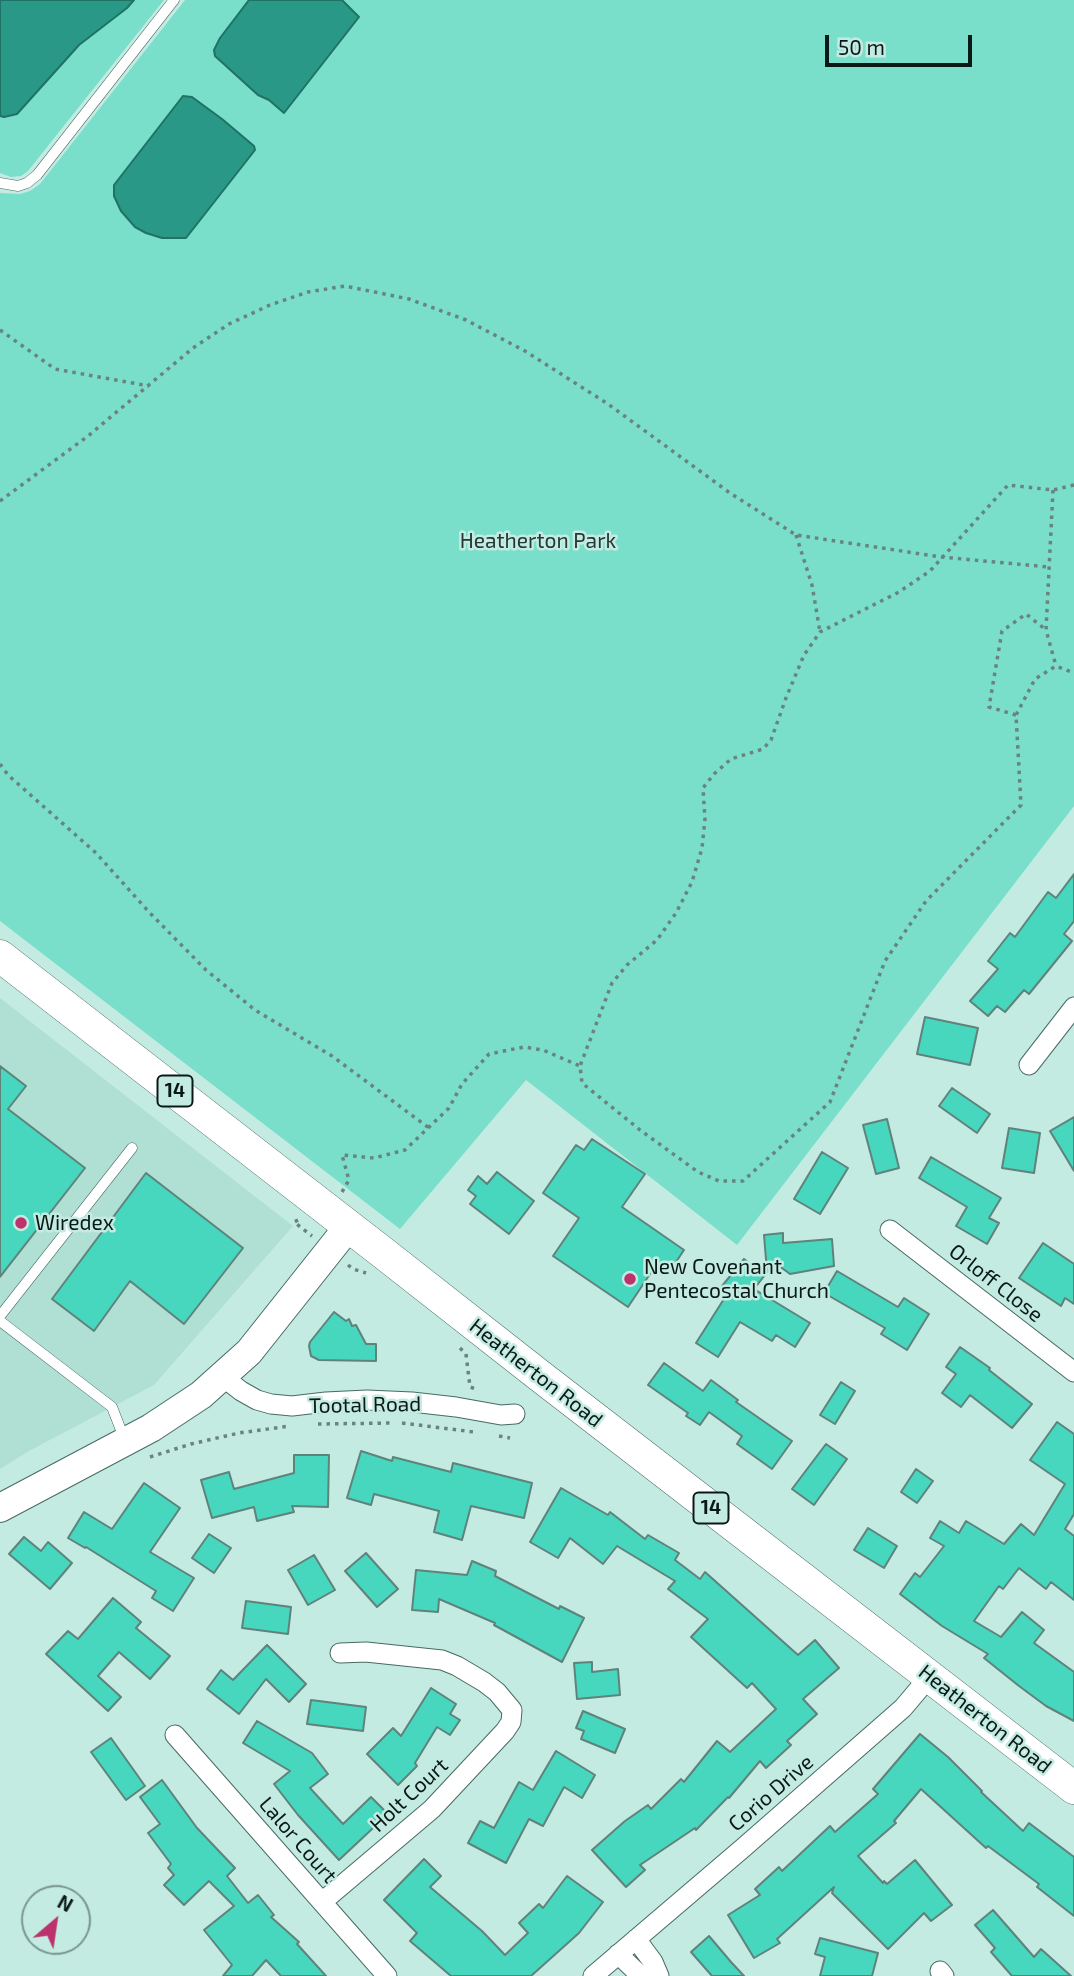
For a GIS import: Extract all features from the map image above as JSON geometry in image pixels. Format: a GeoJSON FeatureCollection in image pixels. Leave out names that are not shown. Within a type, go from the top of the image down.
{"type":"FeatureCollection","features":[{"type":"Feature","properties":{"kind":"main road","name":"Heatherton Road"},"geometry":{"type":"LineString","coordinates":[[0,956],[1074,1788]]}},
{"type":"Feature","properties":{"kind":"main road"},"geometry":{"type":"LineString","coordinates":[[0,1508],[132,1451],[223,1377],[249,1352],[349,1226]]}},
{"type":"Feature","properties":{"kind":"street"},"geometry":{"type":"LineString","coordinates":[[1029,1065],[1074,1007]]}},
{"type":"Feature","properties":{"kind":"street","name":"Orloff Close"},"geometry":{"type":"LineString","coordinates":[[890,1230],[1074,1372]]}},
{"type":"Feature","properties":{"kind":"street","name":"Tootal Road"},"geometry":{"type":"LineString","coordinates":[[223,1377],[241,1391],[271,1404],[292,1406],[367,1400],[456,1406],[508,1414]]}},
{"type":"Feature","properties":{"kind":"street","name":"Holt Court"},"geometry":{"type":"LineString","coordinates":[[322,1902],[432,1809],[505,1731],[520,1710],[484,1682],[442,1660],[366,1652],[340,1653]]}},
{"type":"Feature","properties":{"kind":"street","name":"Corio Drive"},"geometry":{"type":"LineString","coordinates":[[593,1976],[903,1708],[930,1676]]}},
{"type":"Feature","properties":{"kind":"street","name":"Lalor Court"},"geometry":{"type":"LineString","coordinates":[[175,1735],[387,1976]]}},
{"type":"Feature","properties":{"kind":"street"},"geometry":{"type":"LineString","coordinates":[[636,1939],[653,1962],[659,1976]]}},
{"type":"Feature","properties":{"kind":"street"},"geometry":{"type":"LineString","coordinates":[[618,1955],[641,1976]]}},
{"type":"Feature","properties":{"kind":"lane"},"geometry":{"type":"LineString","coordinates":[[0,183],[18,186],[37,175],[174,0]]}},
{"type":"Feature","properties":{"kind":"lane"},"geometry":{"type":"LineString","coordinates":[[132,1148],[0,1319],[112,1407],[132,1451]]}},
{"type":"Feature","properties":{"kind":"path"},"geometry":{"type":"LineString","coordinates":[[0,502],[88,436],[193,348],[229,324],[270,305],[308,292],[345,286],[409,299],[466,320],[525,351],[608,404],[730,493],[796,535],[941,557],[1049,567]]}},
{"type":"Feature","properties":{"kind":"path"},"geometry":{"type":"LineString","coordinates":[[0,330],[55,369],[149,386]]}},
{"type":"Feature","properties":{"kind":"path"},"geometry":{"type":"LineString","coordinates":[[1056,666],[1035,679],[1016,715],[1021,805],[926,901],[885,961],[830,1102],[743,1181],[719,1181],[698,1172],[582,1083],[580,1066],[612,983],[627,965],[657,940],[676,913],[692,882],[702,848],[705,819],[703,788],[731,759],[763,748],[771,740],[804,654],[820,632],[899,592],[930,571],[1008,485],[1053,490],[1074,485]]}},
{"type":"Feature","properties":{"kind":"path"},"geometry":{"type":"LineString","coordinates":[[1053,490],[1046,630],[1056,666]]}},
{"type":"Feature","properties":{"kind":"path"},"geometry":{"type":"LineString","coordinates":[[796,535],[812,585],[820,632]]}},
{"type":"Feature","properties":{"kind":"path"},"geometry":{"type":"LineString","coordinates":[[1016,715],[989,707],[1002,631],[1026,614],[1046,630]]}},
{"type":"Feature","properties":{"kind":"path"},"geometry":{"type":"LineString","coordinates":[[1056,666],[1074,673]]}},
{"type":"Feature","properties":{"kind":"path"},"geometry":{"type":"LineString","coordinates":[[0,764],[8,775],[96,853],[206,970],[255,1010],[332,1056],[429,1128]]}},
{"type":"Feature","properties":{"kind":"path"},"geometry":{"type":"LineString","coordinates":[[368,1274],[353,1269],[294,1222],[341,1195],[349,1180],[342,1155],[374,1158],[405,1150],[449,1108],[462,1084],[489,1054],[524,1047],[543,1049],[580,1066]]}},
{"type":"Feature","properties":{"kind":"path"},"geometry":{"type":"LineString","coordinates":[[456,1345],[466,1354],[470,1387],[498,1395],[508,1414]]}},
{"type":"Feature","properties":{"kind":"path"},"geometry":{"type":"LineString","coordinates":[[310,1425],[400,1423],[475,1432]]}},
{"type":"Feature","properties":{"kind":"path"},"geometry":{"type":"LineString","coordinates":[[132,1451],[297,1426]]}},
{"type":"Feature","properties":{"kind":"path"},"geometry":{"type":"LineString","coordinates":[[498,1436],[510,1438]]}},
{"type":"Feature","properties":{"kind":"shaded area"},"geometry":{"type":"Polygon","coordinates":[[[0,0],[134,0],[79,45],[17,114],[4,117],[0,116],[0,0]]]}},
{"type":"Feature","properties":{"kind":"shaded area"},"geometry":{"type":"Polygon","coordinates":[[[249,0],[342,0],[359,17],[284,113],[269,100],[258,95],[215,56],[214,50],[220,38],[249,0]]]}},
{"type":"Feature","properties":{"kind":"shaded area"},"geometry":{"type":"Polygon","coordinates":[[[183,96],[192,97],[222,119],[254,146],[255,150],[186,238],[162,238],[135,227],[121,211],[114,196],[114,185],[183,96]]]}},
{"type":"Feature","properties":{"kind":"shaded area"},"geometry":{"type":"Polygon","coordinates":[[[0,998],[293,1226],[154,1385],[0,1469],[0,998]]]}},
{"type":"Feature","properties":{"kind":"green space"},"geometry":{"type":"Polygon","coordinates":[[[0,0],[164,0],[28,171],[21,176],[11,177],[0,173],[0,0]]]}},
{"type":"Feature","properties":{"kind":"green space","name":"Heatherton Park"},"geometry":{"type":"Polygon","coordinates":[[[185,0],[1074,0],[1074,806],[737,1245],[526,1080],[400,1229],[0,921],[0,193],[20,194],[40,184],[185,0]]]}},
{"type":"Feature","properties":{"kind":"building"},"geometry":{"type":"Polygon","coordinates":[[[1074,874],[1074,921],[1064,934],[1072,941],[1029,994],[1024,990],[1005,1012],[997,1006],[988,1016],[970,1001],[998,969],[988,961],[1010,933],[1015,937],[1048,892],[1056,898],[1074,874]]]}},
{"type":"Feature","properties":{"kind":"building"},"geometry":{"type":"Polygon","coordinates":[[[925,1017],[978,1028],[970,1065],[917,1054],[925,1017]]]}},
{"type":"Feature","properties":{"kind":"building","name":"Wiredex"},"geometry":{"type":"Polygon","coordinates":[[[0,1066],[26,1086],[8,1109],[85,1168],[0,1277],[0,1066]]]}},
{"type":"Feature","properties":{"kind":"building"},"geometry":{"type":"Polygon","coordinates":[[[952,1088],[990,1114],[977,1133],[939,1106],[952,1088]]]}},
{"type":"Feature","properties":{"kind":"building"},"geometry":{"type":"Polygon","coordinates":[[[1074,1117],[1074,1171],[1050,1131],[1074,1117]]]}},
{"type":"Feature","properties":{"kind":"building"},"geometry":{"type":"Polygon","coordinates":[[[887,1119],[899,1168],[876,1174],[863,1125],[887,1119]]]}},
{"type":"Feature","properties":{"kind":"building"},"geometry":{"type":"Polygon","coordinates":[[[1009,1128],[1040,1133],[1034,1173],[1002,1168],[1009,1128]]]}},
{"type":"Feature","properties":{"kind":"building"},"geometry":{"type":"Polygon","coordinates":[[[592,1139],[645,1174],[622,1207],[684,1250],[668,1274],[656,1265],[628,1307],[553,1256],[579,1218],[543,1193],[576,1145],[584,1150],[592,1139]]]}},
{"type":"Feature","properties":{"kind":"building"},"geometry":{"type":"Polygon","coordinates":[[[822,1152],[848,1168],[820,1214],[794,1199],[822,1152]]]}},
{"type":"Feature","properties":{"kind":"building"},"geometry":{"type":"Polygon","coordinates":[[[931,1157],[1001,1198],[989,1218],[999,1223],[987,1244],[956,1226],[967,1207],[919,1178],[931,1157]]]}},
{"type":"Feature","properties":{"kind":"building"},"geometry":{"type":"Polygon","coordinates":[[[497,1172],[534,1201],[509,1234],[470,1204],[476,1196],[468,1190],[478,1176],[487,1184],[497,1172]]]}},
{"type":"Feature","properties":{"kind":"building"},"geometry":{"type":"Polygon","coordinates":[[[146,1173],[243,1248],[184,1324],[130,1281],[94,1331],[52,1299],[146,1173]]]}},
{"type":"Feature","properties":{"kind":"building"},"geometry":{"type":"Polygon","coordinates":[[[783,1233],[783,1243],[832,1239],[834,1266],[790,1274],[775,1263],[767,1272],[764,1235],[783,1233]]]}},
{"type":"Feature","properties":{"kind":"building"},"geometry":{"type":"Polygon","coordinates":[[[1043,1243],[1074,1264],[1074,1304],[1065,1298],[1061,1306],[1019,1278],[1043,1243]]]}},
{"type":"Feature","properties":{"kind":"building"},"geometry":{"type":"Polygon","coordinates":[[[744,1259],[765,1275],[754,1289],[810,1323],[795,1347],[776,1335],[772,1341],[740,1322],[718,1357],[696,1343],[729,1291],[722,1286],[744,1259]]]}},
{"type":"Feature","properties":{"kind":"building"},"geometry":{"type":"Polygon","coordinates":[[[837,1271],[898,1307],[904,1298],[929,1314],[907,1350],[881,1334],[885,1328],[824,1293],[837,1271]]]}},
{"type":"Feature","properties":{"kind":"building"},"geometry":{"type":"Polygon","coordinates":[[[334,1312],[346,1321],[349,1319],[352,1326],[356,1325],[366,1344],[376,1344],[376,1361],[319,1360],[311,1356],[310,1342],[334,1312]]]}},
{"type":"Feature","properties":{"kind":"building"},"geometry":{"type":"Polygon","coordinates":[[[960,1347],[990,1368],[989,1370],[1032,1404],[1012,1428],[970,1395],[961,1407],[942,1393],[956,1374],[946,1367],[960,1347]]]}},
{"type":"Feature","properties":{"kind":"building"},"geometry":{"type":"Polygon","coordinates":[[[664,1363],[703,1391],[711,1380],[738,1400],[736,1402],[792,1441],[772,1469],[737,1444],[742,1436],[709,1412],[700,1425],[686,1416],[688,1413],[648,1385],[664,1363]]]}},
{"type":"Feature","properties":{"kind":"building"},"geometry":{"type":"Polygon","coordinates":[[[841,1382],[855,1391],[835,1424],[820,1415],[841,1382]]]}},
{"type":"Feature","properties":{"kind":"building"},"geometry":{"type":"Polygon","coordinates":[[[1057,1422],[1074,1434],[1074,1514],[1065,1529],[1074,1536],[1074,1600],[1051,1582],[1046,1589],[1019,1568],[1003,1589],[999,1586],[974,1621],[1001,1637],[1022,1612],[1044,1630],[1034,1643],[1074,1672],[1074,1721],[1046,1706],[984,1658],[988,1654],[942,1626],[900,1594],[915,1573],[920,1577],[944,1546],[930,1538],[940,1521],[959,1533],[966,1521],[1004,1544],[1021,1524],[1034,1535],[1065,1484],[1030,1460],[1057,1422]]]}},
{"type":"Feature","properties":{"kind":"building"},"geometry":{"type":"Polygon","coordinates":[[[826,1444],[847,1459],[814,1505],[792,1489],[826,1444]]]}},
{"type":"Feature","properties":{"kind":"building"},"geometry":{"type":"Polygon","coordinates":[[[361,1451],[392,1461],[393,1457],[451,1472],[453,1463],[532,1483],[524,1518],[471,1506],[462,1540],[434,1532],[439,1511],[374,1494],[371,1505],[347,1498],[361,1451]]]}},
{"type":"Feature","properties":{"kind":"building"},"geometry":{"type":"Polygon","coordinates":[[[294,1455],[329,1455],[328,1507],[292,1506],[294,1512],[257,1521],[254,1507],[212,1518],[201,1480],[229,1472],[234,1489],[294,1473],[294,1455]]]}},
{"type":"Feature","properties":{"kind":"building"},"geometry":{"type":"Polygon","coordinates":[[[916,1469],[933,1481],[917,1503],[901,1492],[916,1469]]]}},
{"type":"Feature","properties":{"kind":"building"},"geometry":{"type":"Polygon","coordinates":[[[144,1483],[180,1508],[150,1552],[194,1578],[173,1611],[152,1598],[156,1591],[68,1538],[84,1512],[112,1529],[144,1483]]]}},
{"type":"Feature","properties":{"kind":"building"},"geometry":{"type":"Polygon","coordinates":[[[561,1488],[608,1515],[610,1512],[645,1539],[648,1535],[679,1553],[675,1560],[700,1579],[705,1572],[798,1655],[815,1640],[839,1668],[803,1699],[817,1714],[787,1741],[791,1745],[766,1768],[760,1761],[729,1798],[696,1830],[695,1828],[640,1865],[645,1870],[626,1887],[592,1850],[648,1805],[651,1809],[681,1779],[684,1782],[717,1741],[730,1752],[776,1709],[752,1683],[747,1688],[691,1637],[708,1619],[668,1589],[675,1581],[617,1546],[603,1564],[570,1538],[558,1558],[530,1542],[561,1488]]]}},
{"type":"Feature","properties":{"kind":"building"},"geometry":{"type":"Polygon","coordinates":[[[868,1528],[897,1546],[884,1568],[854,1550],[868,1528]]]}},
{"type":"Feature","properties":{"kind":"building"},"geometry":{"type":"Polygon","coordinates":[[[209,1534],[231,1548],[214,1573],[192,1558],[209,1534]]]}},
{"type":"Feature","properties":{"kind":"building"},"geometry":{"type":"Polygon","coordinates":[[[24,1537],[41,1551],[48,1542],[72,1563],[50,1589],[9,1554],[24,1537]]]}},
{"type":"Feature","properties":{"kind":"building"},"geometry":{"type":"Polygon","coordinates":[[[366,1553],[398,1589],[377,1607],[345,1571],[366,1553]]]}},
{"type":"Feature","properties":{"kind":"building"},"geometry":{"type":"Polygon","coordinates":[[[314,1555],[335,1590],[308,1605],[288,1570],[314,1555]]]}},
{"type":"Feature","properties":{"kind":"building"},"geometry":{"type":"Polygon","coordinates":[[[472,1561],[496,1571],[495,1576],[559,1609],[560,1606],[584,1618],[562,1662],[494,1625],[495,1623],[439,1599],[438,1612],[412,1610],[416,1570],[467,1575],[472,1561]]]}},
{"type":"Feature","properties":{"kind":"building"},"geometry":{"type":"Polygon","coordinates":[[[113,1598],[141,1622],[136,1628],[170,1656],[150,1679],[119,1652],[98,1676],[121,1697],[108,1711],[46,1654],[68,1631],[78,1639],[113,1598]]]}},
{"type":"Feature","properties":{"kind":"building"},"geometry":{"type":"Polygon","coordinates":[[[246,1601],[291,1607],[288,1634],[242,1628],[246,1601]]]}},
{"type":"Feature","properties":{"kind":"building"},"geometry":{"type":"Polygon","coordinates":[[[267,1645],[306,1684],[289,1702],[266,1679],[239,1714],[207,1689],[221,1670],[233,1680],[267,1645]]]}},
{"type":"Feature","properties":{"kind":"building"},"geometry":{"type":"Polygon","coordinates":[[[592,1662],[592,1672],[618,1669],[620,1695],[577,1699],[574,1663],[592,1662]]]}},
{"type":"Feature","properties":{"kind":"building"},"geometry":{"type":"Polygon","coordinates":[[[431,1688],[456,1704],[450,1714],[460,1720],[450,1735],[437,1727],[415,1763],[417,1766],[398,1785],[367,1754],[393,1728],[401,1736],[431,1688]]]}},
{"type":"Feature","properties":{"kind":"building"},"geometry":{"type":"Polygon","coordinates":[[[311,1700],[366,1707],[363,1731],[307,1724],[311,1700]]]}},
{"type":"Feature","properties":{"kind":"building"},"geometry":{"type":"Polygon","coordinates":[[[583,1711],[625,1729],[615,1753],[581,1739],[584,1731],[576,1728],[583,1711]]]}},
{"type":"Feature","properties":{"kind":"building"},"geometry":{"type":"Polygon","coordinates":[[[257,1721],[312,1753],[328,1774],[310,1788],[343,1824],[371,1797],[388,1814],[339,1860],[274,1784],[290,1771],[243,1743],[257,1721]]]}},
{"type":"Feature","properties":{"kind":"building"},"geometry":{"type":"Polygon","coordinates":[[[920,1734],[948,1757],[1023,1831],[1029,1823],[1074,1857],[1074,1916],[1037,1887],[1039,1884],[988,1846],[986,1848],[921,1789],[894,1821],[896,1823],[858,1856],[887,1884],[915,1860],[952,1905],[931,1921],[924,1913],[888,1949],[832,1893],[834,1887],[777,1939],[780,1943],[754,1958],[728,1915],[760,1895],[755,1889],[779,1867],[782,1871],[830,1826],[835,1832],[878,1794],[873,1789],[920,1734]]]}},
{"type":"Feature","properties":{"kind":"building"},"geometry":{"type":"Polygon","coordinates":[[[111,1738],[145,1786],[126,1800],[91,1752],[111,1738]]]}},
{"type":"Feature","properties":{"kind":"building"},"geometry":{"type":"Polygon","coordinates":[[[556,1751],[595,1775],[582,1798],[564,1787],[543,1826],[529,1819],[506,1863],[468,1843],[480,1821],[494,1828],[519,1782],[533,1790],[556,1751]]]}},
{"type":"Feature","properties":{"kind":"building"},"geometry":{"type":"Polygon","coordinates":[[[162,1780],[197,1828],[235,1868],[227,1876],[248,1903],[258,1895],[274,1915],[271,1917],[299,1942],[297,1944],[326,1976],[281,1976],[266,1960],[252,1976],[223,1976],[232,1965],[204,1930],[234,1906],[209,1881],[184,1905],[164,1885],[174,1875],[168,1868],[171,1864],[148,1833],[160,1824],[140,1797],[162,1780]]]}},
{"type":"Feature","properties":{"kind":"building"},"geometry":{"type":"Polygon","coordinates":[[[424,1859],[441,1876],[430,1887],[482,1931],[505,1955],[528,1933],[519,1923],[539,1904],[543,1908],[567,1876],[603,1902],[579,1933],[531,1976],[451,1976],[410,1941],[417,1933],[384,1900],[424,1859]]]}},
{"type":"Feature","properties":{"kind":"building"},"geometry":{"type":"Polygon","coordinates":[[[993,1910],[1034,1957],[1041,1949],[1071,1976],[1012,1976],[991,1952],[995,1948],[975,1925],[993,1910]]]}},
{"type":"Feature","properties":{"kind":"building"},"geometry":{"type":"Polygon","coordinates":[[[709,1936],[744,1976],[712,1976],[691,1952],[709,1936]]]}},
{"type":"Feature","properties":{"kind":"building"},"geometry":{"type":"Polygon","coordinates":[[[820,1938],[878,1953],[872,1976],[820,1976],[825,1957],[815,1954],[820,1938]]]}},
{"type":"Feature","properties":{"kind":"place","name":"Wiredex"},"geometry":{"type":"Point","coordinates":[21,1223]}},
{"type":"Feature","properties":{"kind":"place","name":"New Covenant Pentecostal Church"},"geometry":{"type":"Point","coordinates":[630,1279]}}]}
